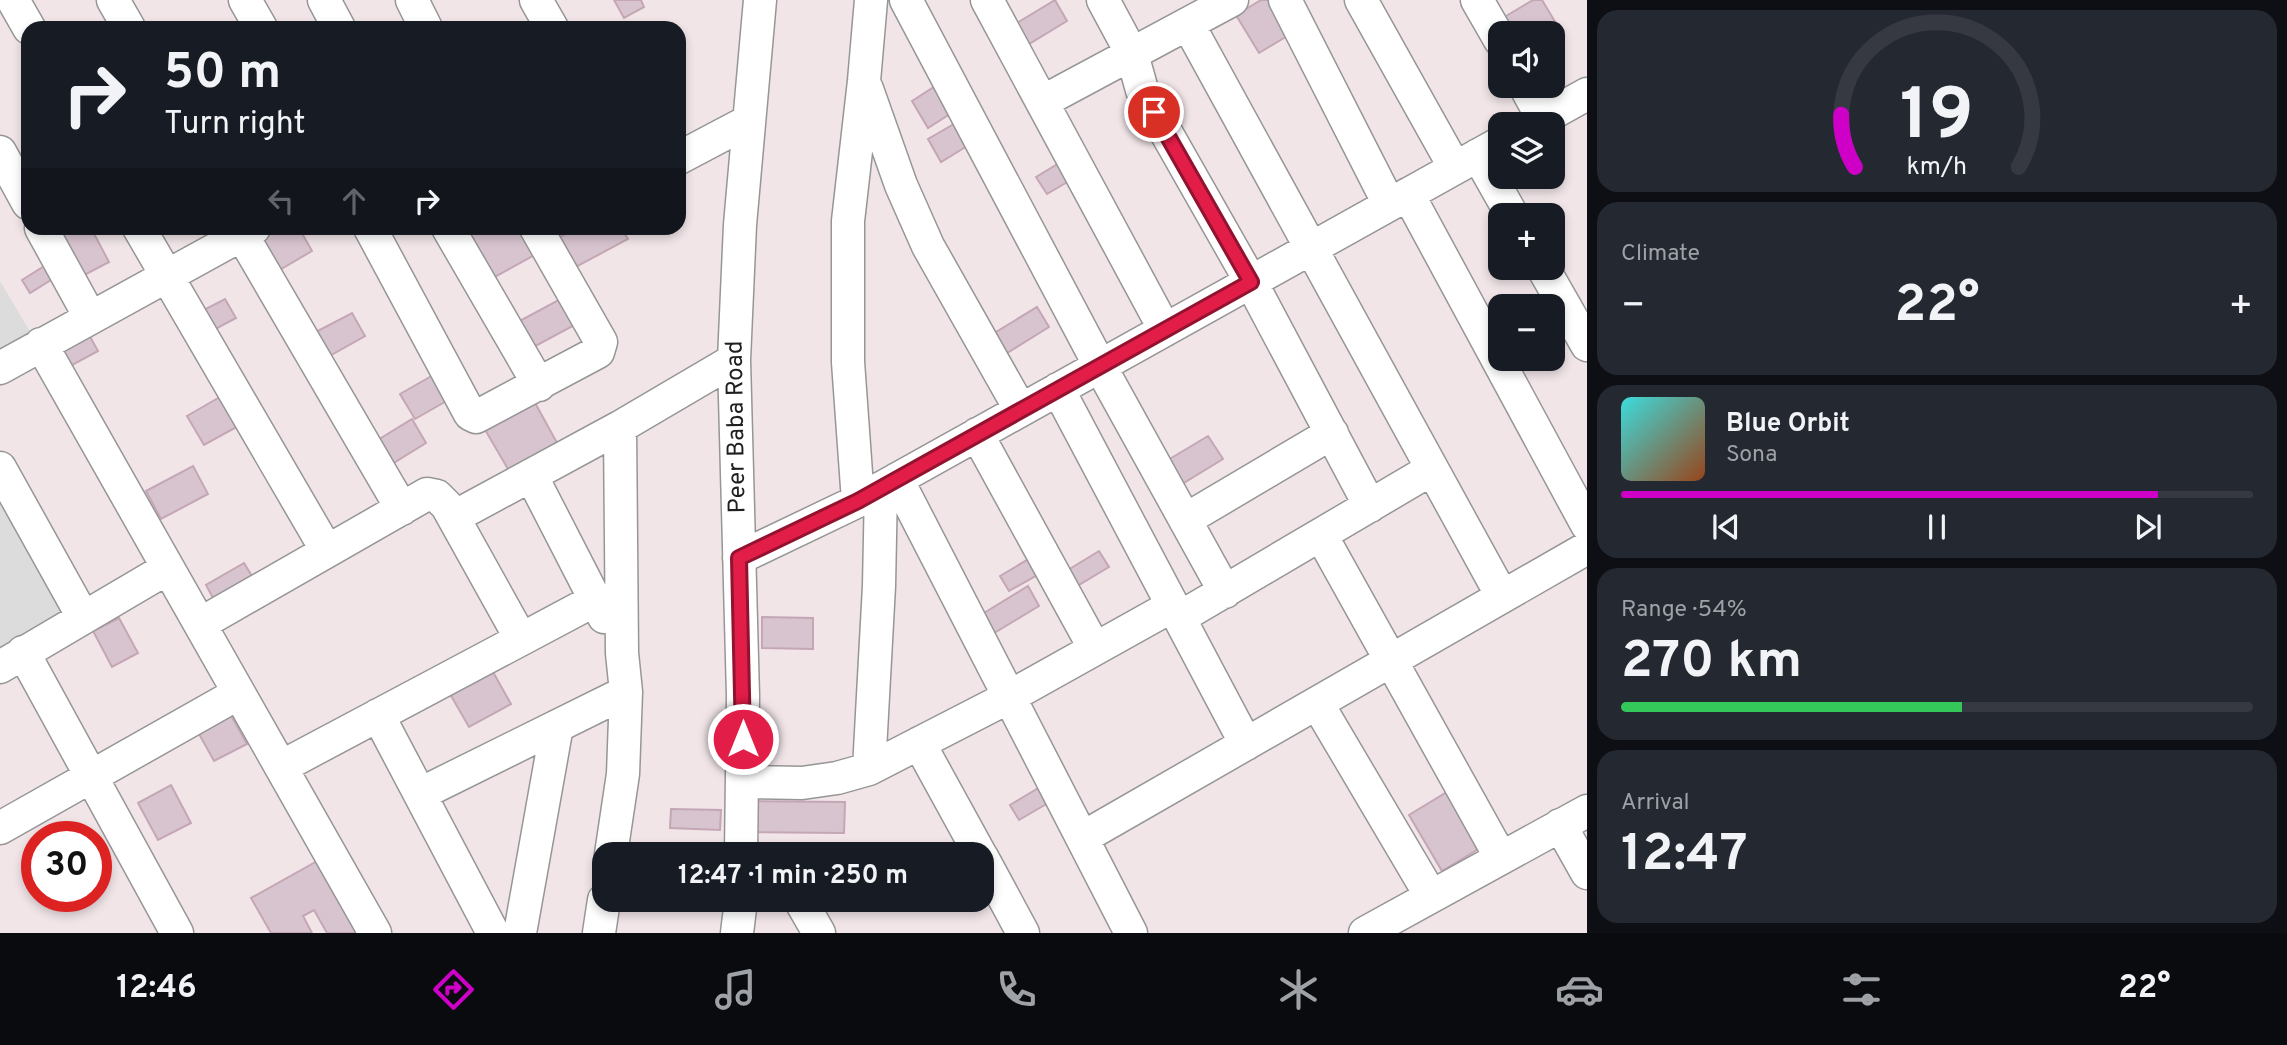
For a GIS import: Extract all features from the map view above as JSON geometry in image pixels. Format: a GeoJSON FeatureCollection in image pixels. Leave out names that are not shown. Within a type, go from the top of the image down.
{"type":"FeatureCollection","features":[{"type":"Feature","properties":{"kind":"street"},"geometry":{"type":"LineString","coordinates":[[13,0],[25,21]]}},
{"type":"Feature","properties":{"kind":"street"},"geometry":{"type":"LineString","coordinates":[[113,0],[125,21]]}},
{"type":"Feature","properties":{"kind":"street"},"geometry":{"type":"LineString","coordinates":[[245,0],[257,21]]}},
{"type":"Feature","properties":{"kind":"street"},"geometry":{"type":"LineString","coordinates":[[324,0],[335,21]]}},
{"type":"Feature","properties":{"kind":"street"},"geometry":{"type":"LineString","coordinates":[[412,0],[422,21]]}},
{"type":"Feature","properties":{"kind":"street","name":"Peer Baba Road"},"geometry":{"type":"LineString","coordinates":[[741,842],[734,360],[740,225],[760,0]]}},
{"type":"Feature","properties":{"kind":"street"},"geometry":{"type":"LineString","coordinates":[[869,769],[879,586],[879,490],[848,362],[848,221],[871,0]]}},
{"type":"Feature","properties":{"kind":"street"},"geometry":{"type":"LineString","coordinates":[[906,0],[1100,366],[1225,592]]}},
{"type":"Feature","properties":{"kind":"street"},"geometry":{"type":"LineString","coordinates":[[987,0],[1165,330]]}},
{"type":"Feature","properties":{"kind":"street"},"geometry":{"type":"LineString","coordinates":[[1103,0],[1132,54],[1142,90],[1251,282],[1370,506]]}},
{"type":"Feature","properties":{"kind":"street"},"geometry":{"type":"LineString","coordinates":[[1285,0],[1587,525]]}},
{"type":"Feature","properties":{"kind":"street"},"geometry":{"type":"LineString","coordinates":[[1361,0],[1478,155],[1506,203]]}},
{"type":"Feature","properties":{"kind":"street"},"geometry":{"type":"LineString","coordinates":[[1478,0],[1490,21]]}},
{"type":"Feature","properties":{"kind":"street"},"geometry":{"type":"LineString","coordinates":[[1042,102],[1132,54],[1208,9],[1310,248],[1502,596]]}},
{"type":"Feature","properties":{"kind":"street"},"geometry":{"type":"LineString","coordinates":[[864,81],[901,185],[928,246],[1020,409]]}},
{"type":"Feature","properties":{"kind":"street"},"geometry":{"type":"LineString","coordinates":[[1561,112],[1584,103]]}},
{"type":"Feature","properties":{"kind":"street"},"geometry":{"type":"LineString","coordinates":[[686,154],[748,121]]}},
{"type":"Feature","properties":{"kind":"street"},"geometry":{"type":"LineString","coordinates":[[0,152],[21,190]]}},
{"type":"Feature","properties":{"kind":"street"},"geometry":{"type":"LineString","coordinates":[[739,558],[879,490],[1478,155]]}},
{"type":"Feature","properties":{"kind":"street"},"geometry":{"type":"LineString","coordinates":[[45,235],[90,317]]}},
{"type":"Feature","properties":{"kind":"street"},"geometry":{"type":"LineString","coordinates":[[143,235],[327,551]]}},
{"type":"Feature","properties":{"kind":"street"},"geometry":{"type":"LineString","coordinates":[[0,368],[236,235]]}},
{"type":"Feature","properties":{"kind":"street"},"geometry":{"type":"LineString","coordinates":[[247,235],[402,509]]}},
{"type":"Feature","properties":{"kind":"street"},"geometry":{"type":"LineString","coordinates":[[374,235],[470,414],[476,417],[539,385],[601,348],[601,342],[548,235]]}},
{"type":"Feature","properties":{"kind":"street"},"geometry":{"type":"LineString","coordinates":[[452,235],[539,385]]}},
{"type":"Feature","properties":{"kind":"street"},"geometry":{"type":"LineString","coordinates":[[1549,280],[1587,345]]}},
{"type":"Feature","properties":{"kind":"street"},"geometry":{"type":"LineString","coordinates":[[41,344],[375,933]]}},
{"type":"Feature","properties":{"kind":"street"},"geometry":{"type":"LineString","coordinates":[[454,517],[620,427],[734,360]]}},
{"type":"Feature","properties":{"kind":"street"},"geometry":{"type":"LineString","coordinates":[[1058,389],[1246,744]]}},
{"type":"Feature","properties":{"kind":"street"},"geometry":{"type":"LineString","coordinates":[[613,842],[623,774],[626,692],[622,653],[620,427]]}},
{"type":"Feature","properties":{"kind":"street"},"geometry":{"type":"LineString","coordinates":[[977,433],[1095,649]]}},
{"type":"Feature","properties":{"kind":"street"},"geometry":{"type":"LineString","coordinates":[[1185,520],[1332,433]]}},
{"type":"Feature","properties":{"kind":"street"},"geometry":{"type":"LineString","coordinates":[[0,468],[83,617]]}},
{"type":"Feature","properties":{"kind":"street"},"geometry":{"type":"LineString","coordinates":[[742,782],[802,783],[837,778],[869,769],[1095,649],[1225,592],[1432,470]]}},
{"type":"Feature","properties":{"kind":"street"},"geometry":{"type":"LineString","coordinates":[[531,475],[622,653]]}},
{"type":"Feature","properties":{"kind":"street"},"geometry":{"type":"LineString","coordinates":[[879,490],[1009,697],[1131,933]]}},
{"type":"Feature","properties":{"kind":"street"},"geometry":{"type":"LineString","coordinates":[[200,624],[427,494],[438,496],[454,517],[521,639]]}},
{"type":"Feature","properties":{"kind":"street"},"geometry":{"type":"LineString","coordinates":[[1321,535],[1500,858]]}},
{"type":"Feature","properties":{"kind":"street"},"geometry":{"type":"LineString","coordinates":[[1082,838],[1587,548]]}},
{"type":"Feature","properties":{"kind":"street"},"geometry":{"type":"LineString","coordinates":[[168,568],[12,659],[91,776],[177,933]]}},
{"type":"Feature","properties":{"kind":"street"},"geometry":{"type":"LineString","coordinates":[[281,767],[595,600]]}},
{"type":"Feature","properties":{"kind":"street"},"geometry":{"type":"LineString","coordinates":[[420,794],[626,692]]}},
{"type":"Feature","properties":{"kind":"street"},"geometry":{"type":"LineString","coordinates":[[0,828],[239,693]]}},
{"type":"Feature","properties":{"kind":"street"},"geometry":{"type":"LineString","coordinates":[[1317,703],[1431,896]]}},
{"type":"Feature","properties":{"kind":"street"},"geometry":{"type":"LineString","coordinates":[[378,715],[493,933]]}},
{"type":"Feature","properties":{"kind":"street"},"geometry":{"type":"LineString","coordinates":[[520,933],[557,726]]}},
{"type":"Feature","properties":{"kind":"street"},"geometry":{"type":"LineString","coordinates":[[919,743],[973,842]]}},
{"type":"Feature","properties":{"kind":"street"},"geometry":{"type":"LineString","coordinates":[[1364,933],[1401,924],[1431,896],[1574,818],[1587,873]]}},
{"type":"Feature","properties":{"kind":"street"},"geometry":{"type":"LineString","coordinates":[[994,880],[1023,933]]}},
{"type":"Feature","properties":{"kind":"street"},"geometry":{"type":"LineString","coordinates":[[599,933],[602,912]]}},
{"type":"Feature","properties":{"kind":"street"},"geometry":{"type":"LineString","coordinates":[[737,933],[740,912]]}},
{"type":"Feature","properties":{"kind":"street"},"geometry":{"type":"LineString","coordinates":[[807,912],[820,933]]}},
{"type":"Feature","properties":{"kind":"shaded area"},"geometry":{"type":"Polygon","coordinates":[[[0,281],[38,345],[0,369],[0,281]]]}},
{"type":"Feature","properties":{"kind":"shaded area"},"geometry":{"type":"Polygon","coordinates":[[[0,488],[68,615],[0,657],[0,488]]]}},
{"type":"Feature","properties":{"kind":"building"},"geometry":{"type":"Polygon","coordinates":[[[614,0],[641,0],[644,7],[624,18],[614,0]]]}},
{"type":"Feature","properties":{"kind":"building"},"geometry":{"type":"Polygon","coordinates":[[[1055,0],[1067,21],[1029,44],[1017,23],[1055,0]]]}},
{"type":"Feature","properties":{"kind":"building"},"geometry":{"type":"Polygon","coordinates":[[[1261,0],[1275,0],[1294,32],[1259,53],[1236,15],[1261,0]]]}},
{"type":"Feature","properties":{"kind":"building"},"geometry":{"type":"Polygon","coordinates":[[[1533,0],[1542,0],[1555,21],[1498,21],[1533,0]]]}},
{"type":"Feature","properties":{"kind":"building"},"geometry":{"type":"Polygon","coordinates":[[[937,85],[953,112],[928,128],[912,101],[937,85]]]}},
{"type":"Feature","properties":{"kind":"building"},"geometry":{"type":"Polygon","coordinates":[[[959,121],[972,143],[941,162],[928,139],[959,121]]]}},
{"type":"Feature","properties":{"kind":"building"},"geometry":{"type":"Polygon","coordinates":[[[1066,159],[1076,177],[1047,194],[1036,177],[1066,159]]]}},
{"type":"Feature","properties":{"kind":"building"},"geometry":{"type":"Polygon","coordinates":[[[61,235],[95,235],[109,262],[75,280],[53,239],[61,235]]]}},
{"type":"Feature","properties":{"kind":"building"},"geometry":{"type":"Polygon","coordinates":[[[303,235],[312,251],[278,271],[258,237],[303,235]]]}},
{"type":"Feature","properties":{"kind":"building"},"geometry":{"type":"Polygon","coordinates":[[[467,235],[530,235],[540,252],[491,279],[467,235]]]}},
{"type":"Feature","properties":{"kind":"building"},"geometry":{"type":"Polygon","coordinates":[[[564,235],[625,235],[628,239],[572,269],[556,239],[564,235]]]}},
{"type":"Feature","properties":{"kind":"building"},"geometry":{"type":"Polygon","coordinates":[[[54,260],[62,273],[30,293],[22,280],[54,260]]]}},
{"type":"Feature","properties":{"kind":"building"},"geometry":{"type":"Polygon","coordinates":[[[566,296],[580,322],[530,349],[516,323],[566,296]]]}},
{"type":"Feature","properties":{"kind":"building"},"geometry":{"type":"Polygon","coordinates":[[[225,299],[236,318],[208,333],[198,313],[225,299]]]}},
{"type":"Feature","properties":{"kind":"building"},"geometry":{"type":"Polygon","coordinates":[[[1037,307],[1049,327],[1004,355],[991,335],[1037,307]]]}},
{"type":"Feature","properties":{"kind":"building"},"geometry":{"type":"Polygon","coordinates":[[[352,313],[365,336],[326,358],[312,334],[352,313]]]}},
{"type":"Feature","properties":{"kind":"building"},"geometry":{"type":"Polygon","coordinates":[[[88,333],[98,351],[63,370],[53,352],[88,333]]]}},
{"type":"Feature","properties":{"kind":"building"},"geometry":{"type":"Polygon","coordinates":[[[442,370],[457,395],[415,419],[400,394],[442,370]]]}},
{"type":"Feature","properties":{"kind":"building"},"geometry":{"type":"Polygon","coordinates":[[[225,394],[242,424],[204,445],[187,416],[225,394]]]}},
{"type":"Feature","properties":{"kind":"building"},"geometry":{"type":"Polygon","coordinates":[[[534,401],[561,450],[512,476],[484,428],[534,401]]]}},
{"type":"Feature","properties":{"kind":"building"},"geometry":{"type":"Polygon","coordinates":[[[412,419],[426,443],[387,467],[373,443],[412,419]]]}},
{"type":"Feature","properties":{"kind":"building"},"geometry":{"type":"Polygon","coordinates":[[[1208,436],[1223,459],[1177,487],[1163,463],[1208,436]]]}},
{"type":"Feature","properties":{"kind":"building"},"geometry":{"type":"Polygon","coordinates":[[[193,466],[208,494],[161,519],[146,491],[193,466]]]}},
{"type":"Feature","properties":{"kind":"building"},"geometry":{"type":"Polygon","coordinates":[[[1099,551],[1109,567],[1072,589],[1063,573],[1099,551]]]}},
{"type":"Feature","properties":{"kind":"building"},"geometry":{"type":"Polygon","coordinates":[[[1032,557],[1041,573],[1009,591],[1000,576],[1032,557]]]}},
{"type":"Feature","properties":{"kind":"building"},"geometry":{"type":"Polygon","coordinates":[[[244,563],[258,586],[219,609],[206,585],[244,563]]]}},
{"type":"Feature","properties":{"kind":"building"},"geometry":{"type":"Polygon","coordinates":[[[1028,586],[1039,606],[991,635],[979,616],[1028,586]]]}},
{"type":"Feature","properties":{"kind":"building"},"geometry":{"type":"Polygon","coordinates":[[[762,617],[813,618],[813,649],[762,648],[762,617]]]}},
{"type":"Feature","properties":{"kind":"building"},"geometry":{"type":"Polygon","coordinates":[[[119,618],[138,653],[112,667],[93,631],[119,618]]]}},
{"type":"Feature","properties":{"kind":"building"},"geometry":{"type":"Polygon","coordinates":[[[488,663],[511,704],[469,727],[446,687],[488,663]]]}},
{"type":"Feature","properties":{"kind":"building"},"geometry":{"type":"Polygon","coordinates":[[[227,708],[247,744],[214,761],[194,725],[227,708]]]}},
{"type":"Feature","properties":{"kind":"building"},"geometry":{"type":"Polygon","coordinates":[[[1045,784],[1055,799],[1019,820],[1010,805],[1045,784]]]}},
{"type":"Feature","properties":{"kind":"building"},"geometry":{"type":"Polygon","coordinates":[[[171,785],[191,823],[158,840],[138,803],[171,785]]]}},
{"type":"Feature","properties":{"kind":"building"},"geometry":{"type":"Polygon","coordinates":[[[1452,789],[1485,845],[1442,871],[1409,815],[1452,789]]]}},
{"type":"Feature","properties":{"kind":"building"},"geometry":{"type":"Polygon","coordinates":[[[749,801],[845,802],[844,833],[749,832],[749,801]]]}},
{"type":"Feature","properties":{"kind":"building"},"geometry":{"type":"Polygon","coordinates":[[[671,809],[721,810],[720,830],[670,828],[671,809]]]}},
{"type":"Feature","properties":{"kind":"building"},"geometry":{"type":"Polygon","coordinates":[[[319,860],[360,933],[327,933],[314,910],[303,916],[312,933],[271,933],[251,898],[319,860]]]}},
{"type":"Feature","properties":{"kind":"route"},"geometry":{"type":"LineString","coordinates":[[743,739],[739,558],[858,501],[1251,282],[1154,112]]}}]}
